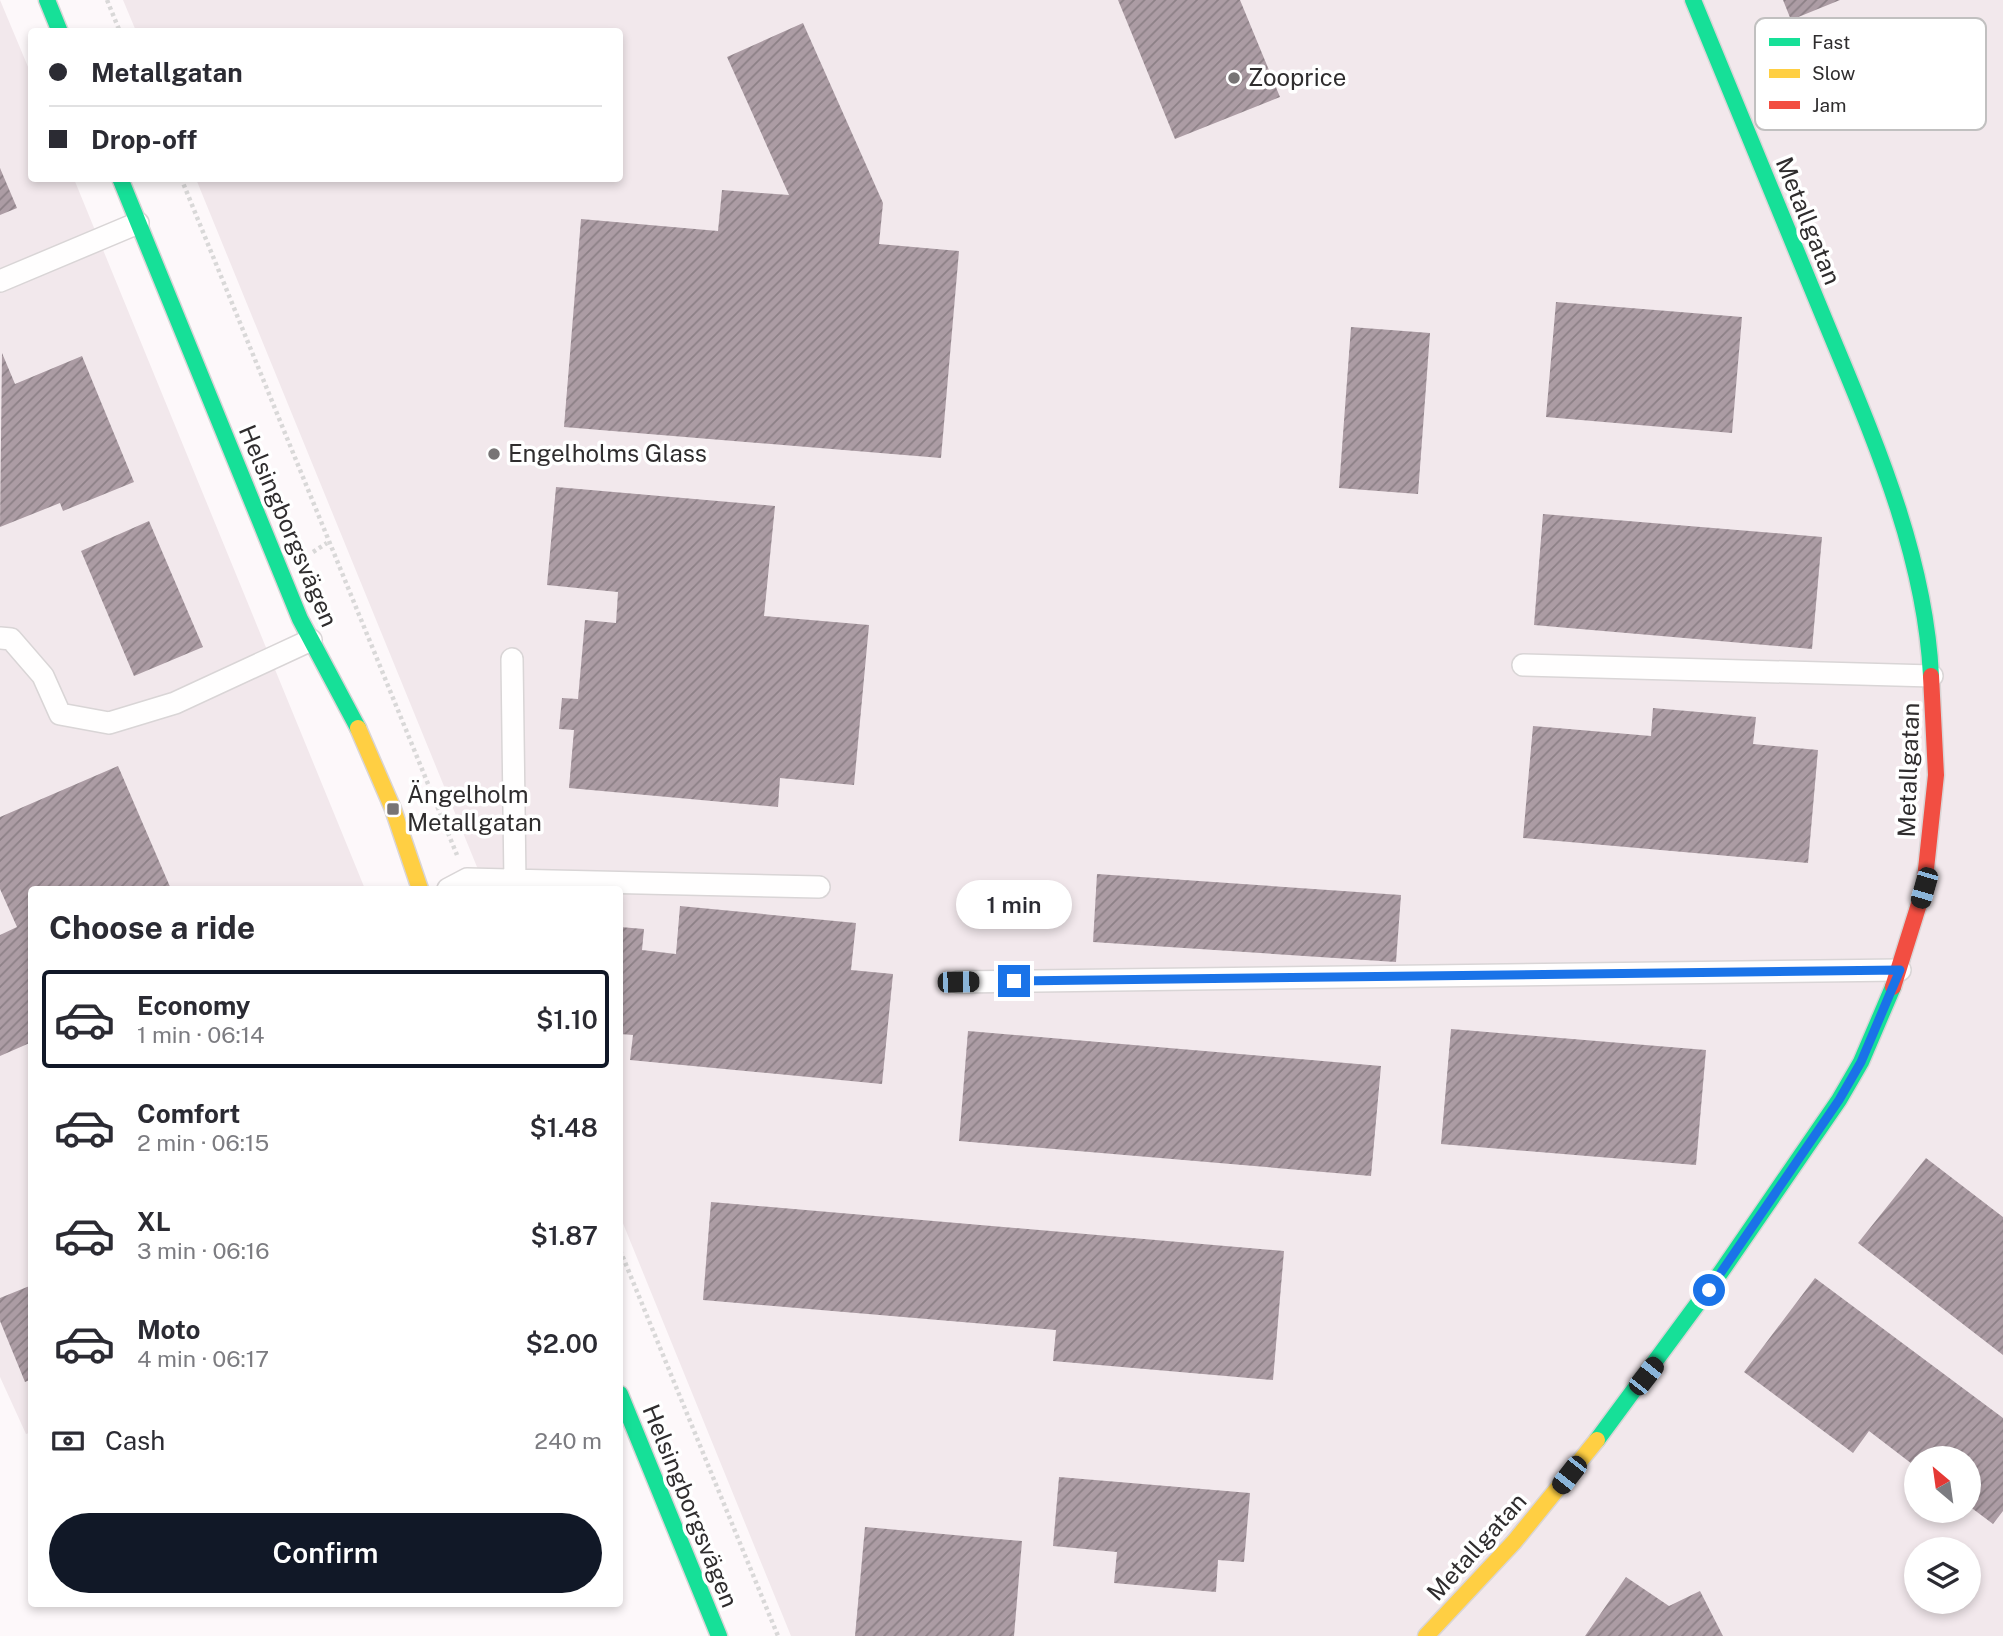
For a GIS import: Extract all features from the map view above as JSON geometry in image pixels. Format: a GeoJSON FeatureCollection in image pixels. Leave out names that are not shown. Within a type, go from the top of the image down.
{"type":"FeatureCollection","features":[{"type":"Feature","properties":{"kind":"street"},"geometry":{"type":"LineString","coordinates":[[47,0],[58,28]]}},
{"type":"Feature","properties":{"kind":"street","name":"Metallgatan"},"geometry":{"type":"LineString","coordinates":[[1426,1636],[1474,1590],[1678,1336],[1839,1100],[1861,1062],[1900,970],[1924,888],[1936,775],[1932,676],[1921,593],[1910,548],[1883,466],[1693,0]]}},
{"type":"Feature","properties":{"kind":"street","name":"Helsingborgsvägen"},"geometry":{"type":"LineString","coordinates":[[122,182],[280,573],[347,704],[393,809],[419,886]]}},
{"type":"Feature","properties":{"kind":"street","name":"Helsingborgsvägen"},"geometry":{"type":"LineString","coordinates":[[623,1401],[719,1636]]}},
{"type":"Feature","properties":{"kind":"lane"},"geometry":{"type":"LineString","coordinates":[[0,281],[138,223]]}},
{"type":"Feature","properties":{"kind":"lane"},"geometry":{"type":"LineString","coordinates":[[0,638],[11,639],[43,676],[60,714],[109,723],[175,703],[312,640]]}},
{"type":"Feature","properties":{"kind":"lane"},"geometry":{"type":"LineString","coordinates":[[512,659],[515,883]]}},
{"type":"Feature","properties":{"kind":"lane"},"geometry":{"type":"LineString","coordinates":[[1522,665],[1932,676]]}},
{"type":"Feature","properties":{"kind":"lane"},"geometry":{"type":"LineString","coordinates":[[458,884],[818,887]]}},
{"type":"Feature","properties":{"kind":"lane"},"geometry":{"type":"LineString","coordinates":[[958,982],[1900,970]]}},
{"type":"Feature","properties":{"kind":"path"},"geometry":{"type":"LineString","coordinates":[[107,0],[118,28]]}},
{"type":"Feature","properties":{"kind":"path"},"geometry":{"type":"LineString","coordinates":[[183,182],[327,543],[458,884]]}},
{"type":"Feature","properties":{"kind":"path"},"geometry":{"type":"LineString","coordinates":[[307,555],[327,543]]}},
{"type":"Feature","properties":{"kind":"path"},"geometry":{"type":"LineString","coordinates":[[623,1257],[778,1636]]}},
{"type":"Feature","properties":{"kind":"shaded area"},"geometry":{"type":"Polygon","coordinates":[[[0,0],[28,67],[28,182],[75,182],[364,886],[28,886],[28,1433],[0,1377],[0,0]]]}},
{"type":"Feature","properties":{"kind":"shaded area"},"geometry":{"type":"Polygon","coordinates":[[[123,0],[2003,0],[2003,1636],[791,1636],[623,1223],[623,886],[485,886],[197,182],[623,182],[623,28],[135,28],[123,0]]]}},
{"type":"Feature","properties":{"kind":"building"},"geometry":{"type":"Polygon","coordinates":[[[1118,0],[1240,0],[1280,97],[1175,139],[1118,0]]]}},
{"type":"Feature","properties":{"kind":"building"},"geometry":{"type":"Polygon","coordinates":[[[1783,0],[1840,0],[1796,18],[1790,18],[1783,0]]]}},
{"type":"Feature","properties":{"kind":"building"},"geometry":{"type":"Polygon","coordinates":[[[803,23],[883,203],[879,244],[959,251],[941,458],[564,427],[581,219],[718,231],[722,190],[789,195],[727,57],[803,23]]]}},
{"type":"Feature","properties":{"kind":"building"},"geometry":{"type":"Polygon","coordinates":[[[0,168],[17,208],[0,215],[0,168]]]}},
{"type":"Feature","properties":{"kind":"building"},"geometry":{"type":"Polygon","coordinates":[[[1556,302],[1742,317],[1732,433],[1546,417],[1556,302]]]}},
{"type":"Feature","properties":{"kind":"building"},"geometry":{"type":"Polygon","coordinates":[[[1351,327],[1430,333],[1418,494],[1339,488],[1351,327]]]}},
{"type":"Feature","properties":{"kind":"building"},"geometry":{"type":"Polygon","coordinates":[[[2,353],[15,384],[82,356],[134,482],[63,511],[60,503],[0,527],[2,353]]]}},
{"type":"Feature","properties":{"kind":"building"},"geometry":{"type":"Polygon","coordinates":[[[556,487],[775,506],[764,616],[869,625],[854,785],[780,778],[778,807],[569,788],[574,730],[559,729],[562,698],[578,699],[585,620],[616,623],[618,592],[547,585],[556,487]]]}},
{"type":"Feature","properties":{"kind":"building"},"geometry":{"type":"Polygon","coordinates":[[[1543,514],[1822,537],[1812,649],[1534,625],[1543,514]]]}},
{"type":"Feature","properties":{"kind":"building"},"geometry":{"type":"Polygon","coordinates":[[[149,521],[203,647],[134,676],[81,551],[149,521]]]}},
{"type":"Feature","properties":{"kind":"building"},"geometry":{"type":"Polygon","coordinates":[[[1653,708],[1756,717],[1753,744],[1818,750],[1808,863],[1523,838],[1533,726],[1651,736],[1653,708]]]}},
{"type":"Feature","properties":{"kind":"building"},"geometry":{"type":"Polygon","coordinates":[[[118,766],[170,886],[28,886],[28,1044],[0,1056],[0,935],[17,927],[0,889],[0,817],[118,766]]]}},
{"type":"Feature","properties":{"kind":"building"},"geometry":{"type":"Polygon","coordinates":[[[1097,874],[1401,895],[1396,962],[1093,942],[1097,874]]]}},
{"type":"Feature","properties":{"kind":"building"},"geometry":{"type":"Polygon","coordinates":[[[680,906],[856,923],[851,970],[893,974],[882,1084],[630,1060],[633,1035],[623,1034],[623,927],[644,929],[642,950],[676,954],[680,906]]]}},
{"type":"Feature","properties":{"kind":"building"},"geometry":{"type":"Polygon","coordinates":[[[1451,1029],[1706,1050],[1696,1165],[1441,1144],[1451,1029]]]}},
{"type":"Feature","properties":{"kind":"building"},"geometry":{"type":"Polygon","coordinates":[[[968,1031],[1381,1066],[1371,1176],[959,1141],[968,1031]]]}},
{"type":"Feature","properties":{"kind":"building"},"geometry":{"type":"Polygon","coordinates":[[[1926,1158],[2003,1217],[2003,1355],[1858,1243],[1926,1158]]]}},
{"type":"Feature","properties":{"kind":"building"},"geometry":{"type":"Polygon","coordinates":[[[711,1202],[1284,1251],[1273,1380],[1053,1361],[1056,1330],[703,1300],[711,1202]]]}},
{"type":"Feature","properties":{"kind":"building"},"geometry":{"type":"Polygon","coordinates":[[[1815,1278],[2003,1418],[2003,1511],[1993,1524],[1981,1515],[1981,1446],[1904,1446],[1904,1458],[1869,1431],[1853,1453],[1744,1372],[1815,1278]]]}},
{"type":"Feature","properties":{"kind":"building"},"geometry":{"type":"Polygon","coordinates":[[[28,1287],[28,1381],[25,1382],[0,1321],[0,1298],[28,1287]]]}},
{"type":"Feature","properties":{"kind":"building"},"geometry":{"type":"Polygon","coordinates":[[[1059,1477],[1250,1493],[1244,1562],[1218,1560],[1216,1592],[1114,1583],[1117,1552],[1053,1546],[1059,1477]]]}},
{"type":"Feature","properties":{"kind":"building"},"geometry":{"type":"Polygon","coordinates":[[[865,1527],[1022,1541],[1014,1636],[855,1636],[865,1527]]]}},
{"type":"Feature","properties":{"kind":"building"},"geometry":{"type":"Polygon","coordinates":[[[1626,1577],[1669,1606],[1700,1591],[1723,1636],[1585,1636],[1626,1577]]]}},
{"type":"Feature","properties":{"kind":"traffic: fast"},"geometry":{"type":"LineString","coordinates":[[47,0],[58,28]]}},
{"type":"Feature","properties":{"kind":"traffic: fast"},"geometry":{"type":"LineString","coordinates":[[1693,0],[1860,404],[1893,493],[1918,583],[1927,629],[1931,676]]}},
{"type":"Feature","properties":{"kind":"traffic: fast"},"geometry":{"type":"LineString","coordinates":[[122,182],[300,619],[358,728]]}},
{"type":"Feature","properties":{"kind":"traffic: fast"},"geometry":{"type":"LineString","coordinates":[[1597,1440],[1721,1272],[1839,1100],[1861,1062],[1893,987]]}},
{"type":"Feature","properties":{"kind":"traffic: fast"},"geometry":{"type":"LineString","coordinates":[[623,1401],[719,1636]]}},
{"type":"Feature","properties":{"kind":"traffic: slow"},"geometry":{"type":"LineString","coordinates":[[358,728],[393,809],[419,886]]}},
{"type":"Feature","properties":{"kind":"traffic: slow"},"geometry":{"type":"LineString","coordinates":[[1426,1636],[1514,1542],[1597,1440]]}},
{"type":"Feature","properties":{"kind":"traffic: jam"},"geometry":{"type":"LineString","coordinates":[[1893,987],[1924,888],[1936,775],[1931,676]]}},
{"type":"Feature","properties":{"kind":"place","name":"Zooprice"},"geometry":{"type":"Point","coordinates":[1234,78]}},
{"type":"Feature","properties":{"kind":"place","name":"Engelholms Glass"},"geometry":{"type":"Point","coordinates":[494,454]}},
{"type":"Feature","properties":{"kind":"place","name":"Ängelholm Metallgatan"},"geometry":{"type":"Point","coordinates":[393,809]}},
{"type":"Feature","properties":{"kind":"route"},"geometry":{"type":"LineString","coordinates":[[1014,981],[1900,970],[1861,1062],[1839,1100],[1709,1290]]}}]}
